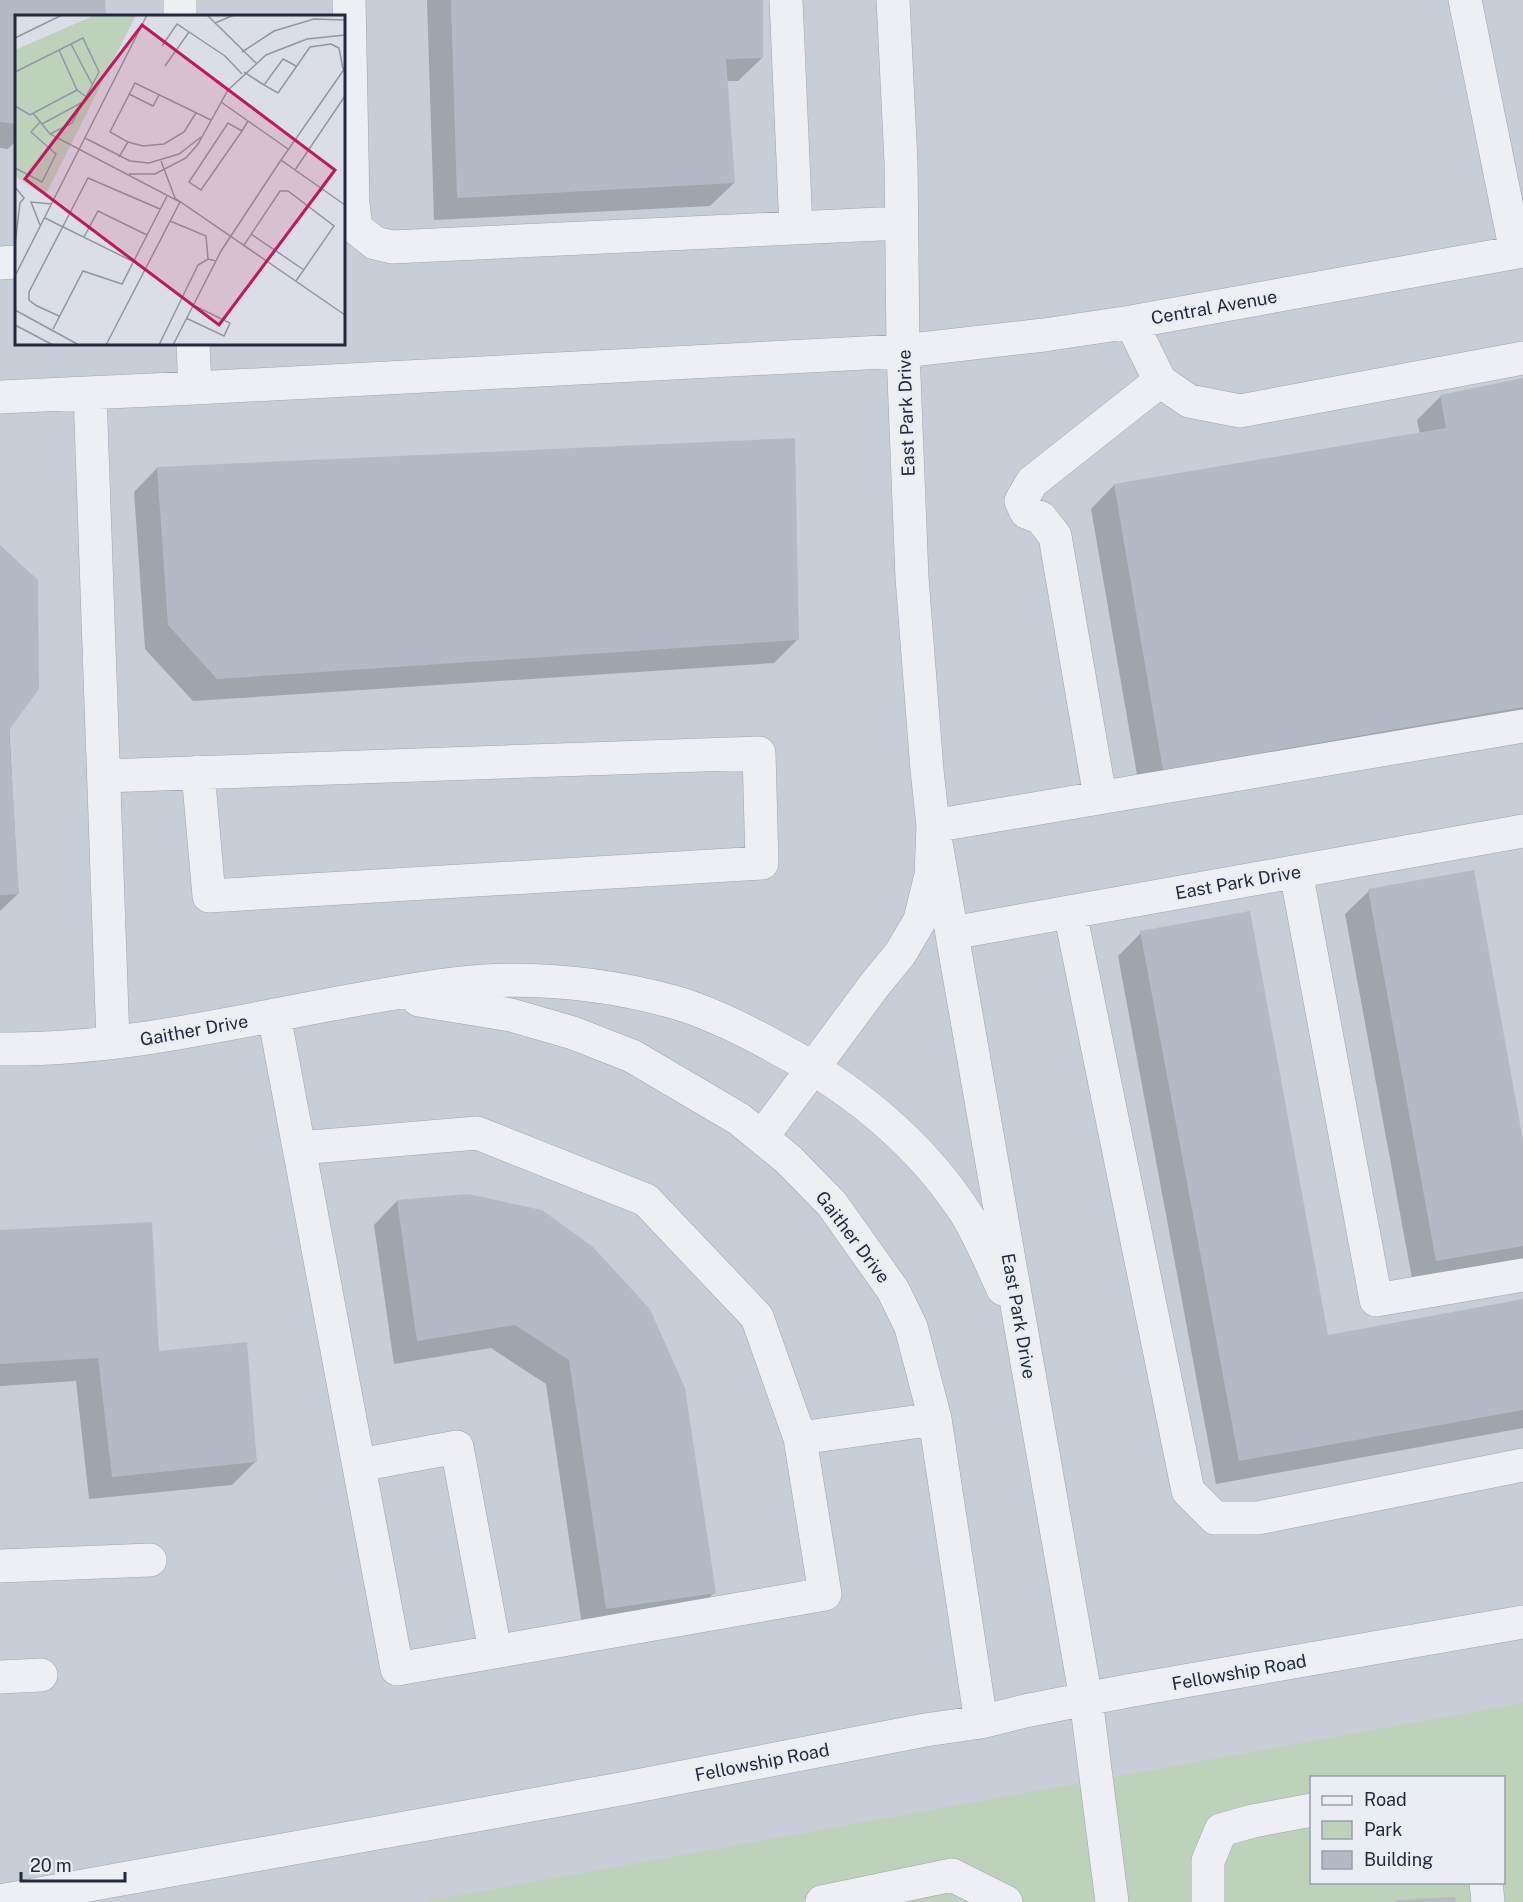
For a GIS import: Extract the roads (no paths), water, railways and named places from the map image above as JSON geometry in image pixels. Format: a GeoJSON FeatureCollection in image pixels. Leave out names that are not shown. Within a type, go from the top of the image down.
{"type":"FeatureCollection","features":[{"type":"Feature","properties":{"kind":"street"},"geometry":{"type":"LineString","coordinates":[[349,0],[352,203],[356,228],[375,243],[392,246],[901,223]]}},
{"type":"Feature","properties":{"kind":"street"},"geometry":{"type":"LineString","coordinates":[[786,0],[796,228]]}},
{"type":"Feature","properties":{"kind":"street","name":"East Park Drive"},"geometry":{"type":"LineString","coordinates":[[893,0],[901,162],[903,351],[912,578],[933,826],[1086,1699],[1112,1902]]}},
{"type":"Feature","properties":{"kind":"street"},"geometry":{"type":"LineString","coordinates":[[1465,0],[1520,252]]}},
{"type":"Feature","properties":{"kind":"street","name":"Central Avenue"},"geometry":{"type":"LineString","coordinates":[[0,397],[903,351],[1044,335],[1520,252]]}},
{"type":"Feature","properties":{"kind":"street"},"geometry":{"type":"LineString","coordinates":[[0,263],[15,262]]}},
{"type":"Feature","properties":{"kind":"street"},"geometry":{"type":"LineString","coordinates":[[1131,321],[1160,381],[1189,401],[1240,411],[1523,358]]}},
{"type":"Feature","properties":{"kind":"street"},"geometry":{"type":"LineString","coordinates":[[194,345],[195,388]]}},
{"type":"Feature","properties":{"kind":"street"},"geometry":{"type":"LineString","coordinates":[[1100,797],[1054,536],[1041,518],[1026,512],[1021,501],[1032,482],[1160,381]]}},
{"type":"Feature","properties":{"kind":"street"},"geometry":{"type":"LineString","coordinates":[[90,393],[113,1042]]}},
{"type":"Feature","properties":{"kind":"street"},"geometry":{"type":"LineString","coordinates":[[933,826],[1523,726]]}},
{"type":"Feature","properties":{"kind":"street"},"geometry":{"type":"LineString","coordinates":[[104,776],[198,772],[759,753],[762,863],[209,896],[198,772]]}},
{"type":"Feature","properties":{"kind":"street","name":"East Park Drive"},"geometry":{"type":"LineString","coordinates":[[762,1137],[900,954],[920,920],[932,875],[933,826]]}},
{"type":"Feature","properties":{"kind":"street","name":"East Park Drive"},"geometry":{"type":"LineString","coordinates":[[952,933],[1523,831]]}},
{"type":"Feature","properties":{"kind":"street"},"geometry":{"type":"LineString","coordinates":[[1296,872],[1376,1300],[1523,1275]]}},
{"type":"Feature","properties":{"kind":"street"},"geometry":{"type":"LineString","coordinates":[[1070,912],[1188,1491],[1215,1518],[1258,1518],[1523,1465]]}},
{"type":"Feature","properties":{"kind":"street","name":"Gaither Drive"},"geometry":{"type":"LineString","coordinates":[[0,1049],[70,1046],[195,1031],[385,994],[483,981],[534,981],[630,992],[673,1002],[742,1029],[813,1067],[877,1114],[925,1159],[966,1214],[1020,1321]]}},
{"type":"Feature","properties":{"kind":"street","name":"Gaither Drive"},"geometry":{"type":"LineString","coordinates":[[385,994],[511,1015],[573,1033],[632,1056],[738,1119],[788,1159],[832,1204],[893,1290],[911,1327],[935,1419],[981,1722]]}},
{"type":"Feature","properties":{"kind":"street"},"geometry":{"type":"LineString","coordinates":[[274,1015],[299,1148],[359,1465],[397,1669],[825,1594],[800,1438],[758,1317],[646,1200],[477,1133],[299,1148]]}},
{"type":"Feature","properties":{"kind":"street"},"geometry":{"type":"LineString","coordinates":[[800,1438],[935,1419]]}},
{"type":"Feature","properties":{"kind":"street"},"geometry":{"type":"LineString","coordinates":[[359,1465],[457,1447],[495,1651]]}},
{"type":"Feature","properties":{"kind":"street"},"geometry":{"type":"LineString","coordinates":[[0,1566],[150,1560]]}},
{"type":"Feature","properties":{"kind":"street","name":"Fellowship Road"},"geometry":{"type":"LineString","coordinates":[[0,1901],[626,1788],[925,1730],[981,1722],[1086,1699],[1523,1622]]}},
{"type":"Feature","properties":{"kind":"street"},"geometry":{"type":"LineString","coordinates":[[0,1677],[41,1675]]}},
{"type":"Feature","properties":{"kind":"street"},"geometry":{"type":"LineString","coordinates":[[1208,1902],[1208,1861],[1221,1830],[1253,1821],[1310,1810]]}},
{"type":"Feature","properties":{"kind":"street"},"geometry":{"type":"LineString","coordinates":[[822,1902],[952,1875],[1006,1902]]}},
{"type":"Feature","properties":{"kind":"street"},"geometry":{"type":"LineString","coordinates":[[1486,1884],[1488,1902]]}}]}
